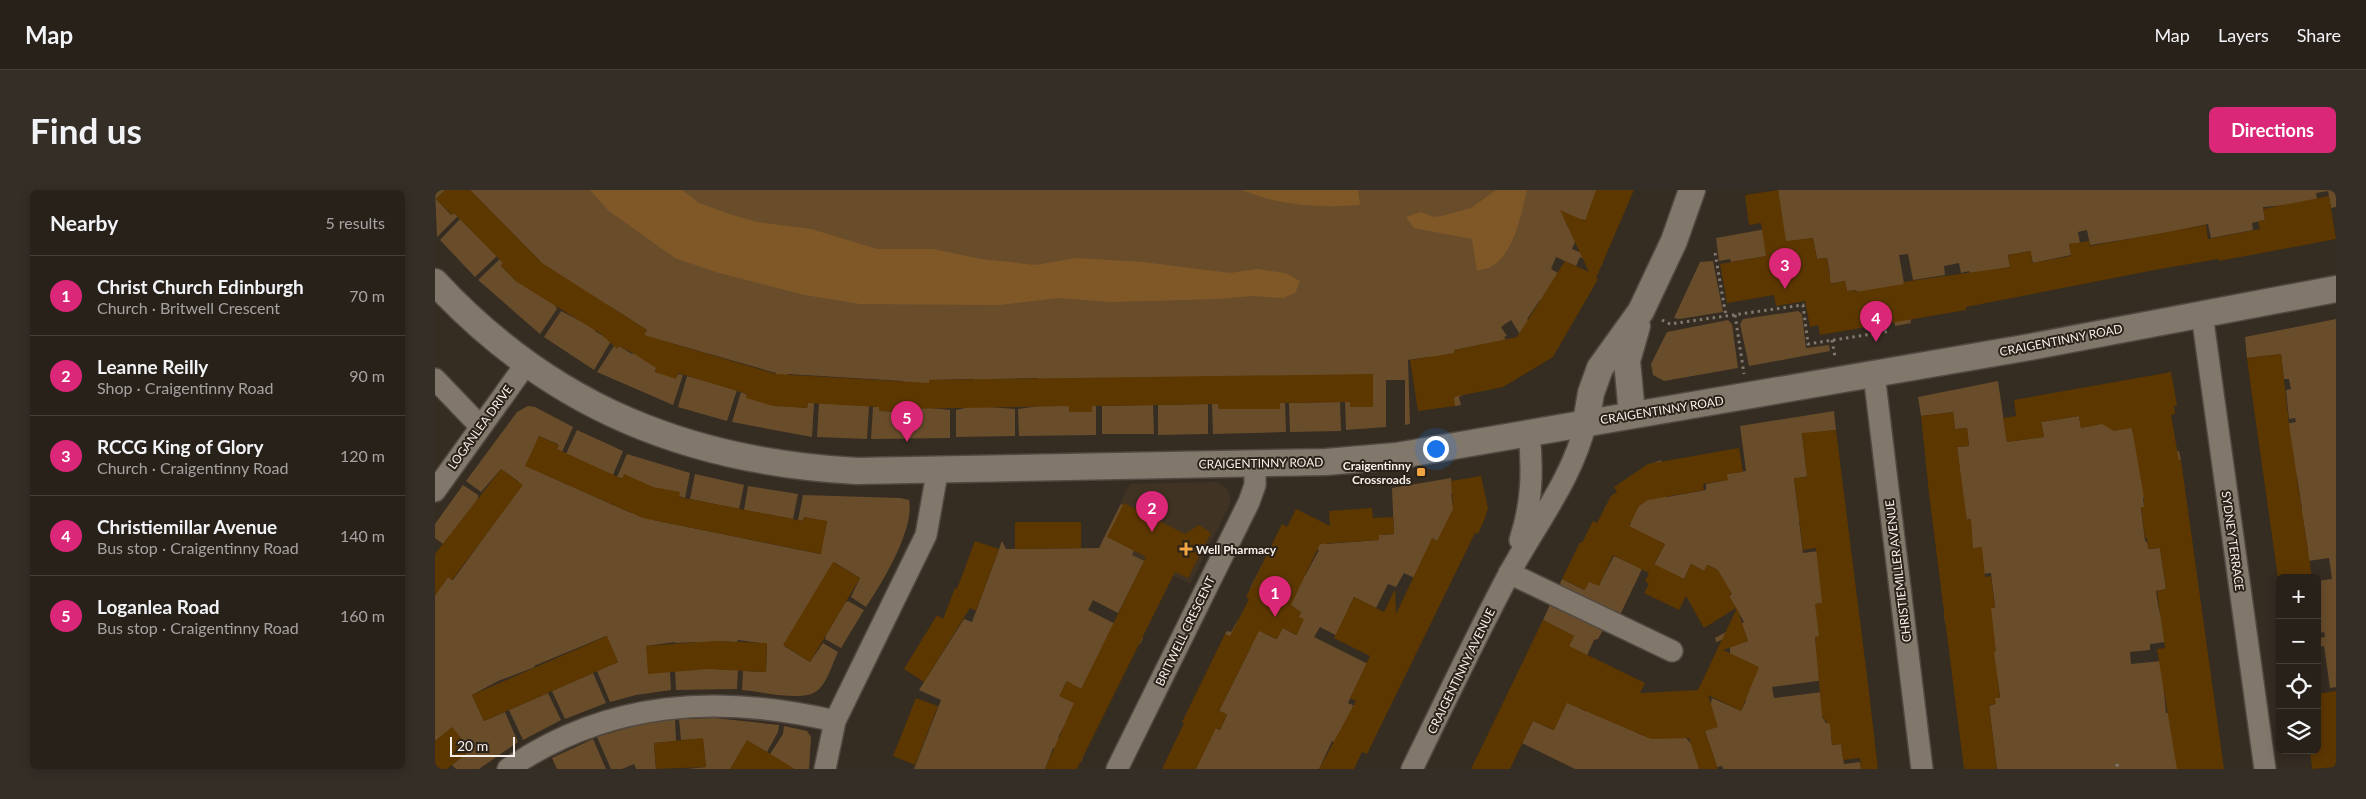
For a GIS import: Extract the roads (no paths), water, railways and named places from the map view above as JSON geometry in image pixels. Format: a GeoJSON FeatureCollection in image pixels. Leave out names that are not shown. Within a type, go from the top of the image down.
{"type":"FeatureCollection","features":[{"type":"Feature","properties":{"kind":"street","name":"CRAIGENTINNY AVENUE"},"geometry":{"type":"LineString","coordinates":[[1631,414],[1627,361],[1641,311],[1674,241],[1692,190]]}},
{"type":"Feature","properties":{"kind":"street","name":"CRAIGENTINNY ROAD"},"geometry":{"type":"LineString","coordinates":[[435,282],[477,323],[526,364],[610,413],[666,437],[694,446],[756,460],[825,469],[888,471],[938,468],[1326,462],[1387,457],[1874,374],[2336,289]]}},
{"type":"Feature","properties":{"kind":"street","name":"CRAIGENTINNY AVENUE"},"geometry":{"type":"LineString","coordinates":[[1412,769],[1509,573],[1566,476],[1580,448],[1591,393],[1600,368],[1641,311]]}},
{"type":"Feature","properties":{"kind":"street","name":"SYDNEY TERRACE"},"geometry":{"type":"LineString","coordinates":[[2202,314],[2265,769]]}},
{"type":"Feature","properties":{"kind":"street","name":"LOGANLEA DRIVE"},"geometry":{"type":"LineString","coordinates":[[435,491],[526,364]]}},
{"type":"Feature","properties":{"kind":"street","name":"CHRISTIEMILLER AVENUE"},"geometry":{"type":"LineString","coordinates":[[1874,374],[1922,769]]}},
{"type":"Feature","properties":{"kind":"street"},"geometry":{"type":"LineString","coordinates":[[435,379],[480,426]]}},
{"type":"Feature","properties":{"kind":"street","name":"CRAIGENTINNY AVENUE"},"geometry":{"type":"LineString","coordinates":[[1509,573],[1527,519],[1532,487],[1529,433]]}},
{"type":"Feature","properties":{"kind":"street","name":"BRITWELL CRESCENT"},"geometry":{"type":"LineString","coordinates":[[1117,769],[1249,502],[1255,485],[1255,462]]}},
{"type":"Feature","properties":{"kind":"street"},"geometry":{"type":"LineString","coordinates":[[825,769],[835,721],[926,535],[938,468]]}},
{"type":"Feature","properties":{"kind":"street"},"geometry":{"type":"LineString","coordinates":[[1509,573],[1672,651]]}},
{"type":"Feature","properties":{"kind":"street"},"geometry":{"type":"LineString","coordinates":[[508,769],[539,749],[574,732],[609,720],[660,709],[699,705],[744,707],[835,721]]}},
{"type":"Feature","properties":{"kind":"place","name":"RCCG King of Glory"},"geometry":{"type":"Point","coordinates":[1785,289]}},
{"type":"Feature","properties":{"kind":"place","name":"Christiemillar Avenue"},"geometry":{"type":"Point","coordinates":[1876,342]}},
{"type":"Feature","properties":{"kind":"place","name":"Loganlea Road"},"geometry":{"type":"Point","coordinates":[907,442]}},
{"type":"Feature","properties":{"kind":"place","name":"Craigentinny Crossroads"},"geometry":{"type":"Point","coordinates":[1421,472]}},
{"type":"Feature","properties":{"kind":"place","name":"Leanne Reilly"},"geometry":{"type":"Point","coordinates":[1152,532]}},
{"type":"Feature","properties":{"kind":"place","name":"Well Pharmacy"},"geometry":{"type":"Point","coordinates":[1186,549]}},
{"type":"Feature","properties":{"kind":"place","name":"Christ Church Edinburgh"},"geometry":{"type":"Point","coordinates":[1275,617]}}]}
